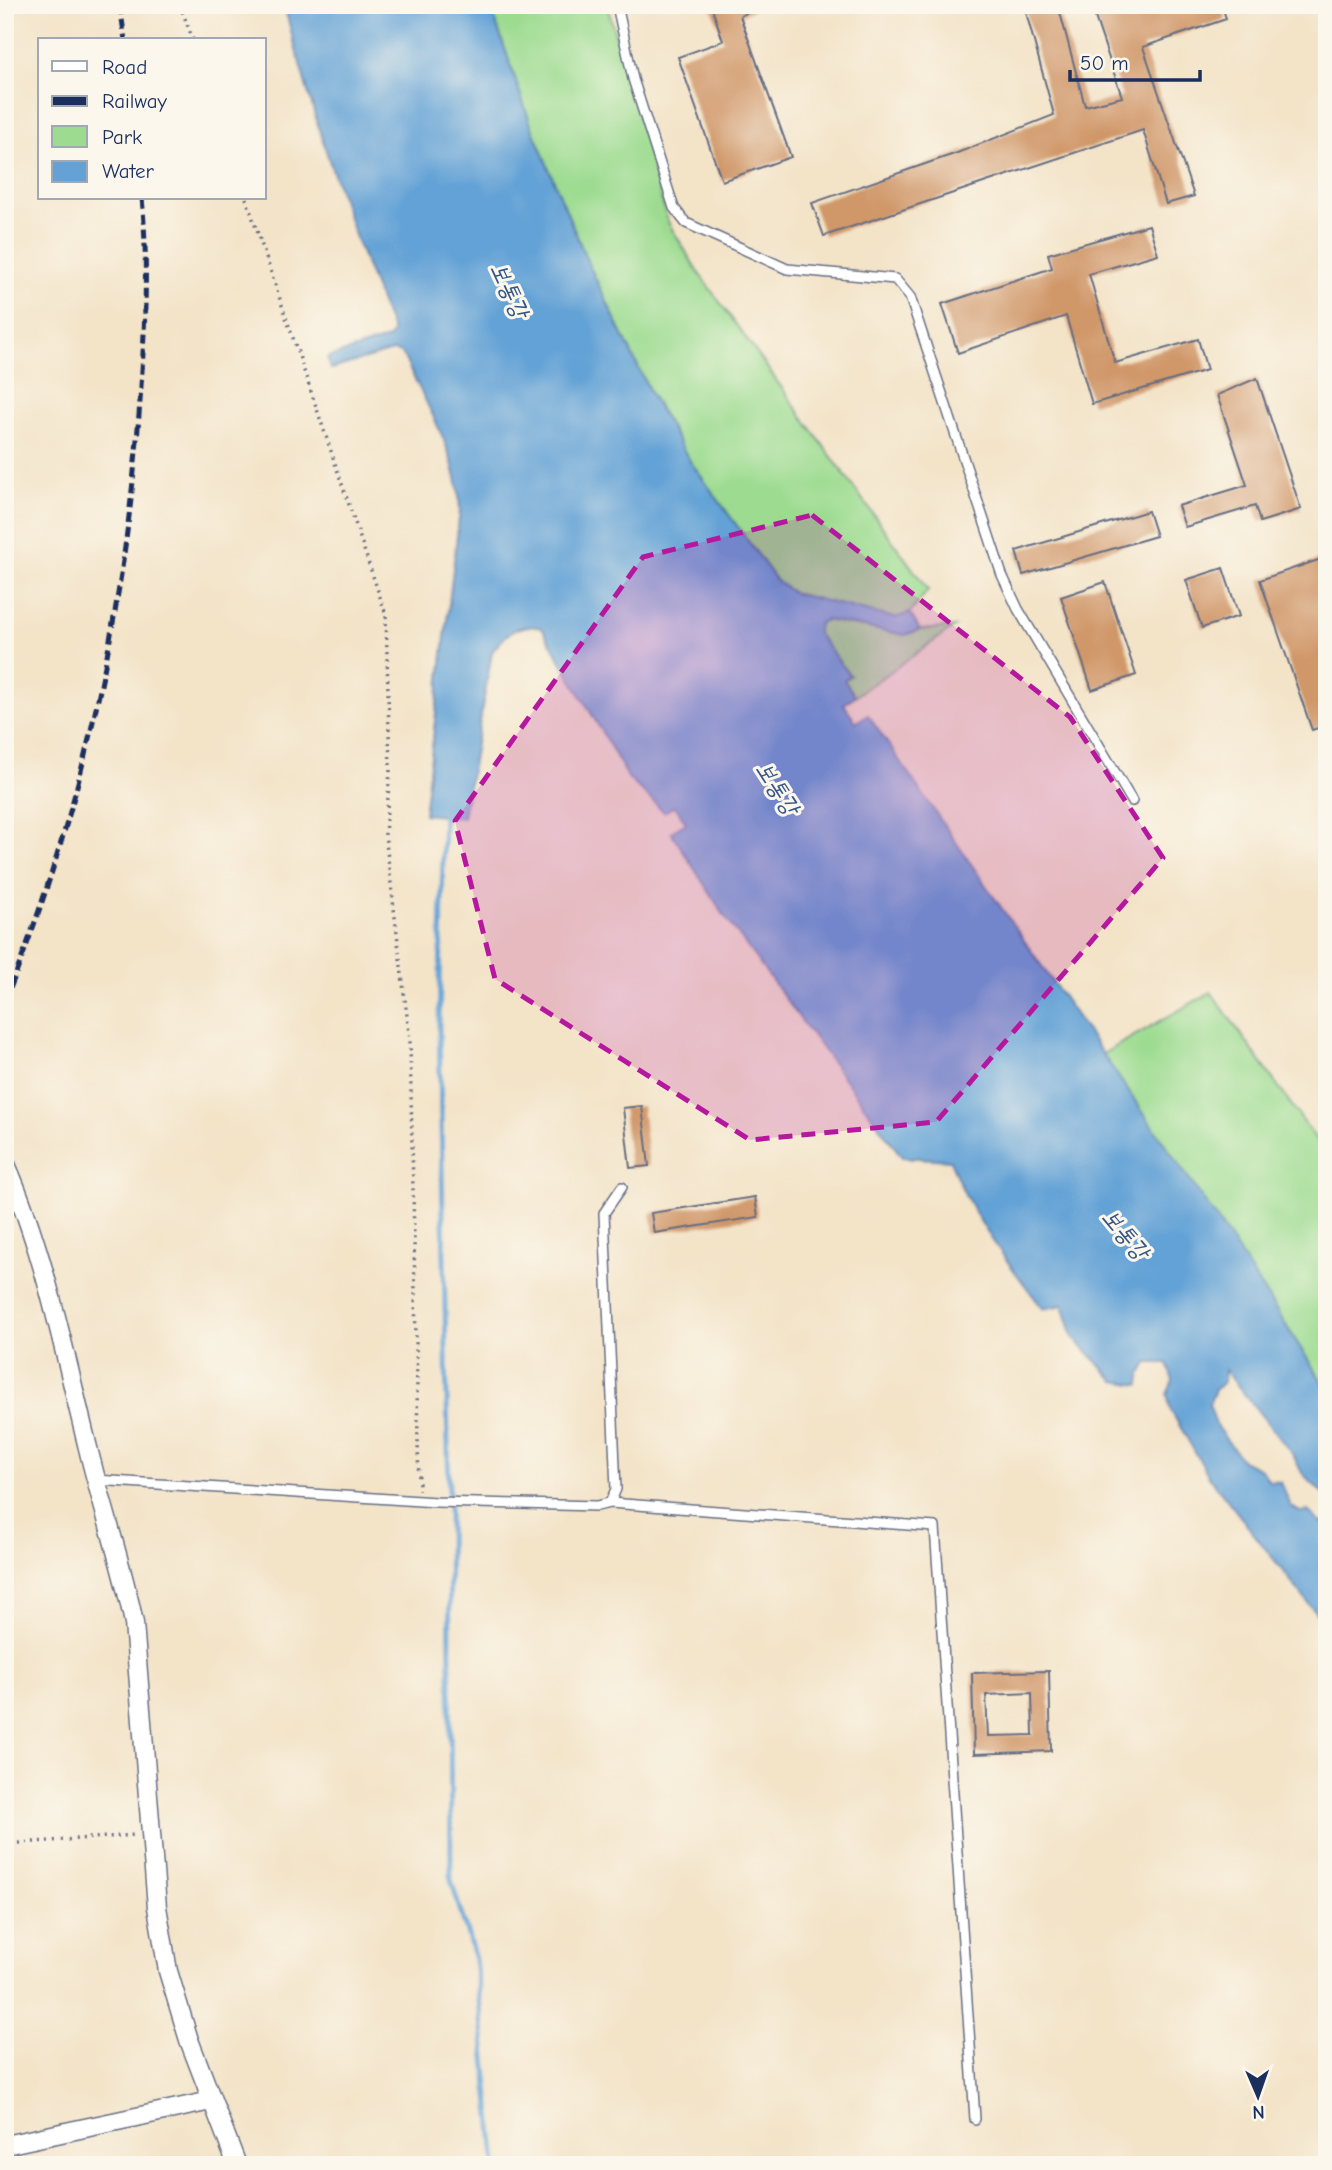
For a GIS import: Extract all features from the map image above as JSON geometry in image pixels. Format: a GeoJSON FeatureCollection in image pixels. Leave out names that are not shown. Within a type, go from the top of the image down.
{"type":"FeatureCollection","features":[{"type":"Feature","properties":{"kind":"street"},"geometry":{"type":"LineString","coordinates":[[5,1162],[29,1221],[46,1281],[96,1480],[121,1561],[134,1623],[153,1869],[168,1971],[211,2101],[237,2165]]}},
{"type":"Feature","properties":{"kind":"street"},"geometry":{"type":"LineString","coordinates":[[5,2145],[211,2101]]}},
{"type":"Feature","properties":{"kind":"lane"},"geometry":{"type":"LineString","coordinates":[[617,5],[637,92],[674,208],[686,223],[787,268],[895,279],[909,297],[1002,575],[1132,801]]}},
{"type":"Feature","properties":{"kind":"lane"},"geometry":{"type":"LineString","coordinates":[[610,1503],[616,1489],[604,1213],[622,1187]]}},
{"type":"Feature","properties":{"kind":"lane"},"geometry":{"type":"LineString","coordinates":[[96,1480],[436,1502],[597,1506],[610,1503],[935,1527],[975,2119]]}},
{"type":"Feature","properties":{"kind":"path"},"geometry":{"type":"LineString","coordinates":[[180,5],[192,38]]}},
{"type":"Feature","properties":{"kind":"path"},"geometry":{"type":"LineString","coordinates":[[247,200],[386,615],[390,772],[385,834],[410,1041],[419,1500]]}},
{"type":"Feature","properties":{"kind":"path"},"geometry":{"type":"LineString","coordinates":[[5,1844],[120,1838],[151,1831]]}},
{"type":"Feature","properties":{"kind":"highlighted area"},"geometry":{"type":"Polygon","coordinates":[[[812,515],[1070,717],[1163,858],[936,1122],[750,1140],[495,979],[455,821],[643,557],[812,515]]]}},
{"type":"Feature","properties":{"kind":"green space"},"geometry":{"type":"Polygon","coordinates":[[[490,5],[607,5],[668,222],[698,272],[928,590],[910,613],[895,618],[792,593],[777,581],[690,461],[654,400],[588,263],[532,128],[490,5]]]}},
{"type":"Feature","properties":{"kind":"green space"},"geometry":{"type":"Polygon","coordinates":[[[825,620],[905,635],[920,630],[954,627],[855,696],[844,680],[850,676],[817,633],[819,623],[825,620]]]}},
{"type":"Feature","properties":{"kind":"green space"},"geometry":{"type":"Polygon","coordinates":[[[1211,992],[1327,1155],[1327,1389],[1221,1225],[1101,1055],[1211,992]]]}},
{"type":"Feature","properties":{"kind":"water","name":"보통강"},"geometry":{"type":"Polygon","coordinates":[[[284,5],[490,5],[532,128],[588,263],[654,400],[690,461],[777,581],[793,593],[895,618],[910,613],[920,630],[905,635],[826,620],[819,623],[817,633],[850,675],[844,680],[855,696],[844,704],[856,722],[868,715],[1221,1225],[1327,1389],[1327,1498],[1302,1473],[1293,1455],[1225,1370],[1224,1381],[1215,1390],[1209,1404],[1217,1427],[1242,1460],[1261,1469],[1269,1481],[1280,1482],[1291,1506],[1300,1512],[1308,1511],[1320,1522],[1327,1523],[1327,1658],[1323,1649],[1323,1622],[1210,1478],[1171,1411],[1167,1394],[1173,1381],[1167,1363],[1147,1363],[1141,1374],[1140,1385],[1115,1381],[1073,1337],[1063,1305],[1043,1309],[1016,1273],[979,1220],[950,1160],[902,1157],[725,917],[671,832],[686,823],[675,806],[664,812],[629,779],[542,628],[519,628],[502,639],[492,652],[463,818],[424,814],[460,510],[458,489],[454,469],[439,429],[402,353],[393,351],[331,369],[327,358],[389,338],[393,332],[332,171],[284,5]]]}},
{"type":"Feature","properties":{"kind":"building"},"geometry":{"type":"Polygon","coordinates":[[[711,5],[764,5],[740,16],[791,157],[722,181],[678,57],[723,41],[711,5]]]}},
{"type":"Feature","properties":{"kind":"building"},"geometry":{"type":"Polygon","coordinates":[[[1024,5],[1058,5],[1085,106],[1122,97],[1091,5],[1222,5],[1226,19],[1143,47],[1194,196],[1166,204],[1143,130],[824,236],[812,203],[957,153],[1054,115],[1024,5]]]}},
{"type":"Feature","properties":{"kind":"building"},"geometry":{"type":"Polygon","coordinates":[[[1149,225],[1158,254],[1089,274],[1115,363],[1198,339],[1207,370],[1092,404],[1066,316],[958,353],[942,304],[1052,268],[1048,254],[1149,225]]]}},
{"type":"Feature","properties":{"kind":"building"},"geometry":{"type":"Polygon","coordinates":[[[1257,378],[1301,509],[1260,522],[1255,506],[1185,527],[1178,506],[1247,485],[1217,395],[1257,378]]]}},
{"type":"Feature","properties":{"kind":"building"},"geometry":{"type":"Polygon","coordinates":[[[1148,511],[1156,536],[1023,575],[1016,551],[1148,511]]]}},
{"type":"Feature","properties":{"kind":"building"},"geometry":{"type":"Polygon","coordinates":[[[1327,557],[1327,725],[1312,730],[1260,580],[1327,557]]]}},
{"type":"Feature","properties":{"kind":"building"},"geometry":{"type":"Polygon","coordinates":[[[1223,568],[1239,616],[1202,628],[1186,580],[1223,568]]]}},
{"type":"Feature","properties":{"kind":"building"},"geometry":{"type":"Polygon","coordinates":[[[1105,582],[1136,675],[1092,690],[1061,597],[1105,582]]]}},
{"type":"Feature","properties":{"kind":"building"},"geometry":{"type":"Polygon","coordinates":[[[642,1106],[649,1166],[630,1168],[623,1108],[642,1106]]]}},
{"type":"Feature","properties":{"kind":"building"},"geometry":{"type":"Polygon","coordinates":[[[755,1197],[758,1217],[654,1233],[651,1213],[755,1197]]]}},
{"type":"Feature","properties":{"kind":"building"},"geometry":{"type":"Polygon","coordinates":[[[1049,1671],[1051,1751],[974,1754],[972,1673],[1049,1671]],[[1032,1693],[986,1695],[988,1736],[1033,1735],[1032,1693]]]}},
{"type":"Feature","properties":{"kind":"waterway"},"geometry":{"type":"LineString","coordinates":[[444,811],[439,1027],[449,1493],[451,1880],[475,1959],[496,2165]]}},
{"type":"Feature","properties":{"kind":"railway"},"geometry":{"type":"LineString","coordinates":[[120,5],[125,38]]}},
{"type":"Feature","properties":{"kind":"railway"},"geometry":{"type":"LineString","coordinates":[[5,1001],[32,931],[77,787],[110,639],[132,490],[139,415],[145,279],[142,200]]}}]}
